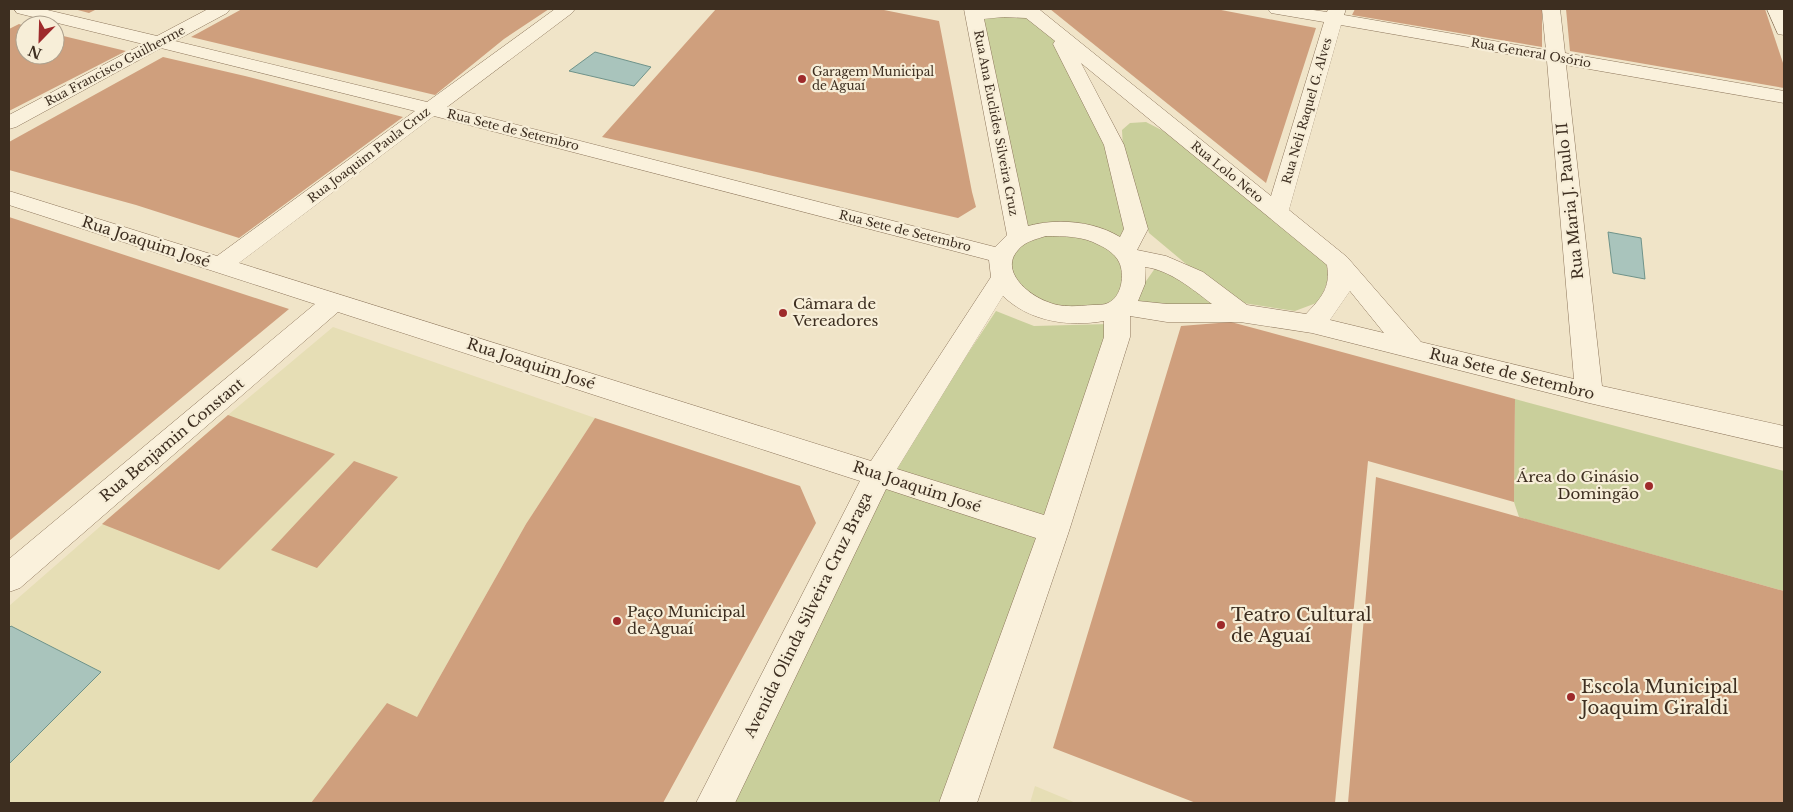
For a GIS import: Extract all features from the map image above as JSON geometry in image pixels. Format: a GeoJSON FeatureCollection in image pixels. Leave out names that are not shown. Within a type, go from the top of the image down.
{"type":"FeatureCollection","features":[{"type":"Feature","properties":{"kind":"street","name":"Rua Sete de Setembro"},"geometry":{"type":"LineString","coordinates":[[23,9],[160,41],[431,109],[1002,267]]}},
{"type":"Feature","properties":{"kind":"street","name":"Rua Francisco Guilherme"},"geometry":{"type":"LineString","coordinates":[[9,123],[221,9]]}},
{"type":"Feature","properties":{"kind":"street","name":"Rua Joaquim Paula Cruz"},"geometry":{"type":"LineString","coordinates":[[220,265],[566,9]]}},
{"type":"Feature","properties":{"kind":"street","name":"Rua General Osório"},"geometry":{"type":"LineString","coordinates":[[1277,9],[1336,14],[1555,57],[1784,97]]}},
{"type":"Feature","properties":{"kind":"street","name":"Rua Maria J. Paulo II"},"geometry":{"type":"LineString","coordinates":[[1551,9],[1589,393]]}},
{"type":"Feature","properties":{"kind":"street"},"geometry":{"type":"LineString","coordinates":[[1776,9],[1784,30]]}},
{"type":"Feature","properties":{"kind":"street"},"geometry":{"type":"LineString","coordinates":[[974,13],[1030,11]]}},
{"type":"Feature","properties":{"kind":"street","name":"Rua Lolo Neto"},"geometry":{"type":"LineString","coordinates":[[1030,11],[1058,36],[1339,262],[1413,350]]}},
{"type":"Feature","properties":{"kind":"street","name":"Rua Ana Euclides Silveira Cruz"},"geometry":{"type":"LineString","coordinates":[[974,13],[1019,237]]}},
{"type":"Feature","properties":{"kind":"street","name":"Rua Neli Raquel G. Alves"},"geometry":{"type":"LineString","coordinates":[[1277,213],[1336,14]]}},
{"type":"Feature","properties":{"kind":"street"},"geometry":{"type":"LineString","coordinates":[[1058,36],[1114,145],[1136,229],[1126,254]]}},
{"type":"Feature","properties":{"kind":"street","name":"Rua Joaquim José"},"geometry":{"type":"LineString","coordinates":[[9,198],[1054,531]]}},
{"type":"Feature","properties":{"kind":"street"},"geometry":{"type":"LineString","coordinates":[[958,803],[1054,531],[1117,337],[1120,307],[1135,283],[1132,264],[1126,254],[1107,239],[1080,230],[1044,229],[1019,237],[1009,244],[1002,267],[1015,295],[1040,309],[1069,315],[1120,307]]}},
{"type":"Feature","properties":{"kind":"street"},"geometry":{"type":"LineString","coordinates":[[1126,254],[1158,261],[1194,278],[1240,313]]}},
{"type":"Feature","properties":{"kind":"street"},"geometry":{"type":"LineString","coordinates":[[1312,324],[1339,292],[1342,277],[1339,262]]}},
{"type":"Feature","properties":{"kind":"street","name":"Avenida Olinda Silveira Cruz Braga"},"geometry":{"type":"LineString","coordinates":[[715,803],[878,475],[1002,267]]}},
{"type":"Feature","properties":{"kind":"street","name":"Rua Benjamin Constant"},"geometry":{"type":"LineString","coordinates":[[9,578],[334,302]]}},
{"type":"Feature","properties":{"kind":"street","name":"Rua Sete de Setembro"},"geometry":{"type":"LineString","coordinates":[[1120,307],[1167,313],[1240,313],[1312,324],[1589,393],[1784,437]]}},
{"type":"Feature","properties":{"kind":"shaded area"},"geometry":{"type":"Polygon","coordinates":[[[333,327],[595,418],[526,524],[417,717],[446,730],[392,803],[9,803],[9,606],[228,415],[333,327]]]}},
{"type":"Feature","properties":{"kind":"shaded area"},"geometry":{"type":"Polygon","coordinates":[[[1035,786],[1076,803],[1030,803],[1035,786]]]}},
{"type":"Feature","properties":{"kind":"green space"},"geometry":{"type":"Polygon","coordinates":[[[1021,12],[1054,36],[1107,146],[1129,240],[1022,229],[983,17],[1021,12]]]}},
{"type":"Feature","properties":{"kind":"green space"},"geometry":{"type":"Polygon","coordinates":[[[1146,122],[1175,137],[1326,263],[1329,278],[1319,302],[1295,311],[1243,303],[1198,274],[1149,233],[1123,149],[1122,130],[1130,123],[1146,122]]]}},
{"type":"Feature","properties":{"kind":"green space"},"geometry":{"type":"Polygon","coordinates":[[[1048,232],[1077,233],[1115,250],[1129,282],[1116,300],[1095,310],[1069,312],[1018,293],[1008,257],[1015,247],[1048,232]]]}},
{"type":"Feature","properties":{"kind":"green space"},"geometry":{"type":"Polygon","coordinates":[[[1158,264],[1223,309],[1137,305],[1144,284],[1158,264]]]}},
{"type":"Feature","properties":{"kind":"green space"},"geometry":{"type":"Polygon","coordinates":[[[996,311],[1034,326],[1109,324],[1043,527],[947,803],[728,803],[886,477],[996,311]]]}},
{"type":"Feature","properties":{"kind":"green space","name":"Área do Ginásio Domingão"},"geometry":{"type":"Polygon","coordinates":[[[1515,399],[1784,471],[1784,591],[1519,517],[1514,502],[1515,399]]]}},
{"type":"Feature","properties":{"kind":"water"},"geometry":{"type":"Polygon","coordinates":[[[595,52],[651,67],[634,86],[569,71],[595,52]]]}},
{"type":"Feature","properties":{"kind":"water"},"geometry":{"type":"Polygon","coordinates":[[[1608,232],[1641,238],[1645,279],[1613,273],[1608,232]]]}},
{"type":"Feature","properties":{"kind":"water"},"geometry":{"type":"Polygon","coordinates":[[[11,626],[101,672],[9,764],[9,628],[11,626]]]}},
{"type":"Feature","properties":{"kind":"building"},"geometry":{"type":"Polygon","coordinates":[[[74,9],[97,9],[89,13],[74,9]]]}},
{"type":"Feature","properties":{"kind":"building"},"geometry":{"type":"Polygon","coordinates":[[[242,9],[549,9],[504,39],[435,95],[191,37],[242,9]]]}},
{"type":"Feature","properties":{"kind":"building","name":"Garagem Municipal de Aguaí"},"geometry":{"type":"Polygon","coordinates":[[[716,9],[879,9],[939,21],[976,207],[958,218],[602,137],[716,9]]]}},
{"type":"Feature","properties":{"kind":"building"},"geometry":{"type":"Polygon","coordinates":[[[1050,9],[1216,9],[1316,28],[1266,183],[1050,9]]]}},
{"type":"Feature","properties":{"kind":"building"},"geometry":{"type":"Polygon","coordinates":[[[1355,9],[1542,9],[1542,47],[1352,15],[1355,9]]]}},
{"type":"Feature","properties":{"kind":"building"},"geometry":{"type":"Polygon","coordinates":[[[1566,9],[1765,9],[1784,66],[1784,88],[1570,51],[1566,9]]]}},
{"type":"Feature","properties":{"kind":"building"},"geometry":{"type":"Polygon","coordinates":[[[15,26],[15,65],[65,65],[65,36],[126,51],[9,111],[9,29],[15,26]]]}},
{"type":"Feature","properties":{"kind":"building"},"geometry":{"type":"Polygon","coordinates":[[[163,57],[403,117],[239,238],[136,205],[9,170],[9,142],[163,57]]]}},
{"type":"Feature","properties":{"kind":"building"},"geometry":{"type":"Polygon","coordinates":[[[9,217],[289,309],[9,541],[9,217]]]}},
{"type":"Feature","properties":{"kind":"building","name":"Teatro Cultural de Aguaí"},"geometry":{"type":"Polygon","coordinates":[[[1231,322],[1515,399],[1514,502],[1368,461],[1335,803],[1196,803],[1053,748],[1181,326],[1231,322]]]}},
{"type":"Feature","properties":{"kind":"building"},"geometry":{"type":"Polygon","coordinates":[[[228,415],[335,454],[219,570],[102,524],[228,415]]]}},
{"type":"Feature","properties":{"kind":"building","name":"Paço Municipal de Aguaí"},"geometry":{"type":"Polygon","coordinates":[[[595,418],[800,486],[816,523],[663,803],[311,803],[387,703],[417,717],[526,524],[595,418]]]}},
{"type":"Feature","properties":{"kind":"building"},"geometry":{"type":"Polygon","coordinates":[[[354,461],[398,477],[317,568],[271,550],[354,461]]]}},
{"type":"Feature","properties":{"kind":"building","name":"Escola Municipal Joaquim Giraldi"},"geometry":{"type":"Polygon","coordinates":[[[1376,477],[1784,591],[1784,803],[1348,803],[1376,477]]]}},
{"type":"Feature","properties":{"kind":"place","name":"Garagem Municipal de Aguaí"},"geometry":{"type":"Point","coordinates":[802,79]}},
{"type":"Feature","properties":{"kind":"place","name":"Câmara de Vereadores"},"geometry":{"type":"Point","coordinates":[783,313]}},
{"type":"Feature","properties":{"kind":"place","name":"Área do Ginásio Domingão"},"geometry":{"type":"Point","coordinates":[1649,486]}},
{"type":"Feature","properties":{"kind":"place","name":"Paço Municipal de Aguaí"},"geometry":{"type":"Point","coordinates":[617,621]}},
{"type":"Feature","properties":{"kind":"place","name":"Teatro Cultural de Aguaí"},"geometry":{"type":"Point","coordinates":[1221,625]}},
{"type":"Feature","properties":{"kind":"place","name":"Escola Municipal Joaquim Giraldi"},"geometry":{"type":"Point","coordinates":[1571,697]}}]}
